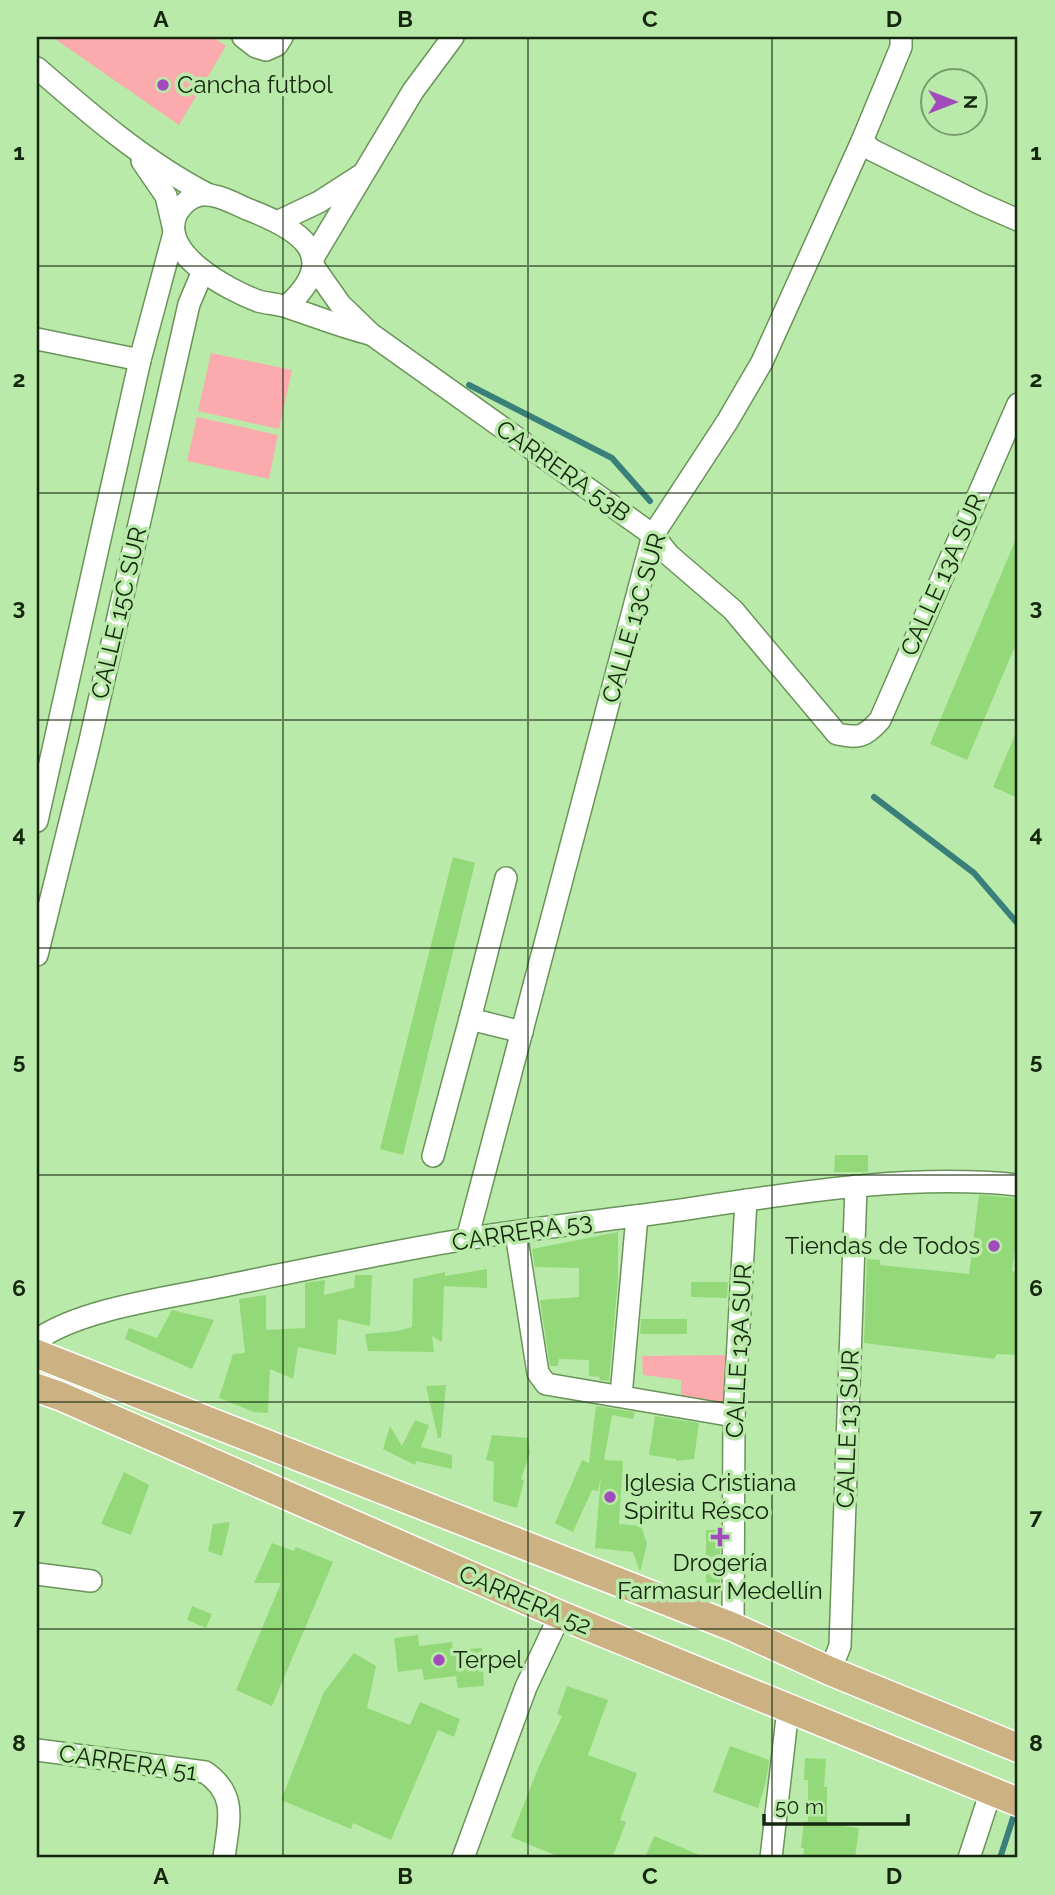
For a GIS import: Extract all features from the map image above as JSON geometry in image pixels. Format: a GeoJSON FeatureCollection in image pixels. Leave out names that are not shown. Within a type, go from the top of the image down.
{"type":"FeatureCollection","features":[{"type":"Feature","properties":{"kind":"main road","name":"CARRERA 52"},"geometry":{"type":"LineString","coordinates":[[37,1354],[733,1627],[830,1671],[1018,1748]]}},
{"type":"Feature","properties":{"kind":"main road","name":"CARRERA 52"},"geometry":{"type":"LineString","coordinates":[[37,1388],[559,1615],[1018,1802]]}},
{"type":"Feature","properties":{"kind":"street"},"geometry":{"type":"LineString","coordinates":[[243,37],[256,47],[274,43]]}},
{"type":"Feature","properties":{"kind":"street"},"geometry":{"type":"LineString","coordinates":[[287,306],[306,287],[314,262],[365,172],[413,91],[453,37]]}},
{"type":"Feature","properties":{"kind":"street","name":"CALLE 13C SUR"},"geometry":{"type":"LineString","coordinates":[[467,1239],[653,535],[762,362],[862,141],[901,47],[901,37]]}},
{"type":"Feature","properties":{"kind":"street"},"geometry":{"type":"LineString","coordinates":[[37,68],[130,146],[178,179],[209,195],[279,221],[319,202],[365,172]]}},
{"type":"Feature","properties":{"kind":"street"},"geometry":{"type":"LineString","coordinates":[[862,141],[872,150],[1018,220]]}},
{"type":"Feature","properties":{"kind":"street"},"geometry":{"type":"LineString","coordinates":[[130,146],[166,196],[174,229]]}},
{"type":"Feature","properties":{"kind":"street"},"geometry":{"type":"LineString","coordinates":[[174,229],[177,213],[185,203],[197,196],[209,195]]}},
{"type":"Feature","properties":{"kind":"street","name":"CARRERA 53B"},"geometry":{"type":"LineString","coordinates":[[279,221],[300,236],[340,304],[371,334],[653,535],[669,555],[733,610],[837,734],[858,737]]}},
{"type":"Feature","properties":{"kind":"street","name":"CARRERA 53B"},"geometry":{"type":"LineString","coordinates":[[174,229],[177,244],[217,282],[276,306],[287,306],[329,323],[371,334]]}},
{"type":"Feature","properties":{"kind":"street","name":"CALLE 15C SUR"},"geometry":{"type":"LineString","coordinates":[[37,821],[140,360],[174,229]]}},
{"type":"Feature","properties":{"kind":"street","name":"CALLE 15C SUR"},"geometry":{"type":"LineString","coordinates":[[37,955],[89,745],[187,313],[203,271]]}},
{"type":"Feature","properties":{"kind":"street"},"geometry":{"type":"LineString","coordinates":[[37,339],[140,360]]}},
{"type":"Feature","properties":{"kind":"street","name":"CALLE 13A SUR"},"geometry":{"type":"LineString","coordinates":[[858,737],[870,731],[880,720],[1018,404]]}},
{"type":"Feature","properties":{"kind":"street"},"geometry":{"type":"LineString","coordinates":[[433,1156],[506,878]]}},
{"type":"Feature","properties":{"kind":"street"},"geometry":{"type":"LineString","coordinates":[[470,1019],[522,1032]]}},
{"type":"Feature","properties":{"kind":"street","name":"CARRERA 53"},"geometry":{"type":"LineString","coordinates":[[37,1340],[68,1322],[117,1309],[467,1239],[856,1186],[943,1182],[1018,1185]]}},
{"type":"Feature","properties":{"kind":"street","name":"CALLE 13 SUR"},"geometry":{"type":"LineString","coordinates":[[830,1671],[840,1646],[856,1186]]}},
{"type":"Feature","properties":{"kind":"street","name":"CALLE 13A SUR"},"geometry":{"type":"LineString","coordinates":[[733,1627],[734,1416],[746,1200]]}},
{"type":"Feature","properties":{"kind":"street"},"geometry":{"type":"LineString","coordinates":[[621,1396],[637,1216]]}},
{"type":"Feature","properties":{"kind":"street"},"geometry":{"type":"LineString","coordinates":[[516,1233],[538,1373],[546,1384],[734,1416]]}},
{"type":"Feature","properties":{"kind":"street"},"geometry":{"type":"LineString","coordinates":[[37,1574],[91,1581]]}},
{"type":"Feature","properties":{"kind":"street"},"geometry":{"type":"LineString","coordinates":[[466,1857],[526,1687],[559,1615]]}},
{"type":"Feature","properties":{"kind":"street"},"geometry":{"type":"LineString","coordinates":[[771,1858],[788,1709]]}},
{"type":"Feature","properties":{"kind":"street","name":"CARRERA 51"},"geometry":{"type":"LineString","coordinates":[[37,1750],[205,1772],[218,1781],[230,1810],[224,1858]]}},
{"type":"Feature","properties":{"kind":"street"},"geometry":{"type":"LineString","coordinates":[[969,1858],[991,1791]]}},
{"type":"Feature","properties":{"kind":"shaded area","name":"Cancha futbol"},"geometry":{"type":"Polygon","coordinates":[[[52,37],[213,37],[226,46],[179,125],[52,37]]]}},
{"type":"Feature","properties":{"kind":"shaded area"},"geometry":{"type":"Polygon","coordinates":[[[211,353],[292,370],[279,429],[198,411],[211,353]]]}},
{"type":"Feature","properties":{"kind":"shaded area"},"geometry":{"type":"Polygon","coordinates":[[[197,417],[278,435],[269,479],[187,461],[197,417]]]}},
{"type":"Feature","properties":{"kind":"shaded area"},"geometry":{"type":"Polygon","coordinates":[[[734,1355],[733,1406],[681,1396],[681,1380],[643,1375],[642,1356],[734,1355]]]}},
{"type":"Feature","properties":{"kind":"building"},"geometry":{"type":"Polygon","coordinates":[[[1018,534],[1018,639],[967,760],[930,744],[1018,534]]]}},
{"type":"Feature","properties":{"kind":"building"},"geometry":{"type":"Polygon","coordinates":[[[1018,728],[1018,798],[993,787],[1018,728]]]}},
{"type":"Feature","properties":{"kind":"building"},"geometry":{"type":"Polygon","coordinates":[[[453,857],[475,863],[403,1155],[380,1149],[453,857]]]}},
{"type":"Feature","properties":{"kind":"building"},"geometry":{"type":"Polygon","coordinates":[[[835,1155],[868,1155],[868,1172],[834,1172],[835,1155]]]}},
{"type":"Feature","properties":{"kind":"building"},"geometry":{"type":"Polygon","coordinates":[[[979,1195],[1018,1198],[1018,1224],[1012,1271],[1018,1272],[1018,1355],[997,1354],[994,1359],[864,1343],[867,1259],[880,1260],[880,1265],[969,1274],[979,1195]]]}},
{"type":"Feature","properties":{"kind":"building"},"geometry":{"type":"Polygon","coordinates":[[[618,1232],[618,1280],[609,1381],[589,1376],[589,1360],[559,1359],[558,1366],[550,1366],[540,1300],[579,1297],[579,1268],[535,1267],[532,1249],[618,1232]]]}},
{"type":"Feature","properties":{"kind":"building"},"geometry":{"type":"Polygon","coordinates":[[[487,1269],[487,1288],[444,1286],[442,1342],[432,1336],[434,1352],[368,1351],[365,1334],[412,1327],[413,1279],[445,1272],[445,1276],[487,1269]]]}},
{"type":"Feature","properties":{"kind":"building"},"geometry":{"type":"Polygon","coordinates":[[[355,1275],[372,1275],[370,1326],[338,1319],[336,1355],[298,1347],[293,1379],[270,1369],[268,1413],[254,1412],[219,1398],[233,1354],[245,1353],[239,1299],[266,1295],[266,1330],[305,1328],[305,1283],[325,1280],[324,1295],[354,1288],[355,1275]]]}},
{"type":"Feature","properties":{"kind":"building"},"geometry":{"type":"Polygon","coordinates":[[[691,1282],[728,1282],[727,1298],[691,1297],[691,1282]]]}},
{"type":"Feature","properties":{"kind":"building"},"geometry":{"type":"Polygon","coordinates":[[[172,1310],[214,1320],[192,1369],[125,1339],[129,1328],[157,1338],[172,1310]]]}},
{"type":"Feature","properties":{"kind":"building"},"geometry":{"type":"Polygon","coordinates":[[[641,1319],[687,1319],[687,1334],[640,1334],[641,1319]]]}},
{"type":"Feature","properties":{"kind":"building"},"geometry":{"type":"Polygon","coordinates":[[[446,1385],[441,1438],[438,1438],[426,1386],[446,1385]]]}},
{"type":"Feature","properties":{"kind":"building"},"geometry":{"type":"Polygon","coordinates":[[[596,1406],[635,1412],[633,1419],[612,1415],[604,1460],[623,1461],[619,1524],[641,1526],[647,1544],[640,1572],[633,1552],[595,1548],[601,1476],[598,1491],[592,1490],[573,1532],[555,1523],[582,1460],[589,1463],[596,1406]]]}},
{"type":"Feature","properties":{"kind":"building"},"geometry":{"type":"Polygon","coordinates":[[[655,1416],[699,1423],[694,1459],[676,1461],[649,1455],[655,1416]]]}},
{"type":"Feature","properties":{"kind":"building"},"geometry":{"type":"Polygon","coordinates":[[[415,1420],[429,1425],[421,1447],[452,1455],[452,1469],[416,1461],[415,1465],[383,1449],[390,1426],[402,1446],[415,1420]]]}},
{"type":"Feature","properties":{"kind":"building"},"geometry":{"type":"Polygon","coordinates":[[[492,1435],[528,1438],[530,1453],[521,1479],[524,1480],[517,1508],[493,1501],[494,1462],[486,1460],[492,1435]]]}},
{"type":"Feature","properties":{"kind":"building"},"geometry":{"type":"Polygon","coordinates":[[[124,1472],[149,1485],[131,1535],[101,1524],[124,1472]]]}},
{"type":"Feature","properties":{"kind":"building"},"geometry":{"type":"Polygon","coordinates":[[[230,1522],[222,1556],[208,1551],[213,1524],[230,1522]]]}},
{"type":"Feature","properties":{"kind":"building"},"geometry":{"type":"Polygon","coordinates":[[[706,1530],[720,1530],[720,1583],[706,1583],[706,1530]]]}},
{"type":"Feature","properties":{"kind":"building"},"geometry":{"type":"Polygon","coordinates":[[[272,1543],[294,1551],[296,1547],[333,1562],[272,1706],[236,1690],[281,1583],[254,1583],[272,1543]]]}},
{"type":"Feature","properties":{"kind":"building"},"geometry":{"type":"Polygon","coordinates":[[[192,1606],[212,1614],[206,1628],[187,1620],[192,1606]]]}},
{"type":"Feature","properties":{"kind":"building","name":"Terpel"},"geometry":{"type":"Polygon","coordinates":[[[418,1635],[419,1646],[452,1642],[453,1650],[482,1648],[484,1686],[458,1688],[456,1676],[424,1680],[422,1669],[398,1672],[394,1638],[418,1635]]]}},
{"type":"Feature","properties":{"kind":"building"},"geometry":{"type":"Polygon","coordinates":[[[354,1653],[376,1666],[367,1708],[410,1725],[420,1702],[460,1719],[454,1737],[438,1730],[391,1840],[353,1823],[351,1829],[281,1800],[324,1692],[354,1653]]]}},
{"type":"Feature","properties":{"kind":"building"},"geometry":{"type":"Polygon","coordinates":[[[567,1686],[608,1700],[588,1755],[637,1773],[620,1820],[626,1822],[612,1858],[562,1858],[511,1837],[562,1716],[557,1714],[567,1686]]]}},
{"type":"Feature","properties":{"kind":"building"},"geometry":{"type":"Polygon","coordinates":[[[730,1746],[769,1760],[758,1808],[713,1792],[730,1746]]]}},
{"type":"Feature","properties":{"kind":"building"},"geometry":{"type":"Polygon","coordinates":[[[805,1758],[826,1759],[824,1787],[827,1787],[827,1824],[859,1828],[855,1858],[803,1858],[804,1848],[801,1848],[804,1821],[808,1822],[805,1758]]]}},
{"type":"Feature","properties":{"kind":"building"},"geometry":{"type":"Polygon","coordinates":[[[654,1836],[707,1858],[645,1858],[654,1836]]]}},
{"type":"Feature","properties":{"kind":"waterway"},"geometry":{"type":"LineString","coordinates":[[469,385],[612,458],[650,501]]}},
{"type":"Feature","properties":{"kind":"waterway"},"geometry":{"type":"LineString","coordinates":[[874,797],[974,873],[1018,924]]}},
{"type":"Feature","properties":{"kind":"waterway"},"geometry":{"type":"LineString","coordinates":[[1000,1858],[1014,1815]]}},
{"type":"Feature","properties":{"kind":"place","name":"Cancha futbol"},"geometry":{"type":"Point","coordinates":[163,85]}},
{"type":"Feature","properties":{"kind":"place","name":"Tiendas de Todos"},"geometry":{"type":"Point","coordinates":[994,1246]}},
{"type":"Feature","properties":{"kind":"place","name":"Iglesia Cristiana Spiritu Résco"},"geometry":{"type":"Point","coordinates":[610,1497]}},
{"type":"Feature","properties":{"kind":"place","name":"Drogería Farmasur Medellín"},"geometry":{"type":"Point","coordinates":[720,1537]}},
{"type":"Feature","properties":{"kind":"place","name":"Terpel"},"geometry":{"type":"Point","coordinates":[439,1660]}}]}
